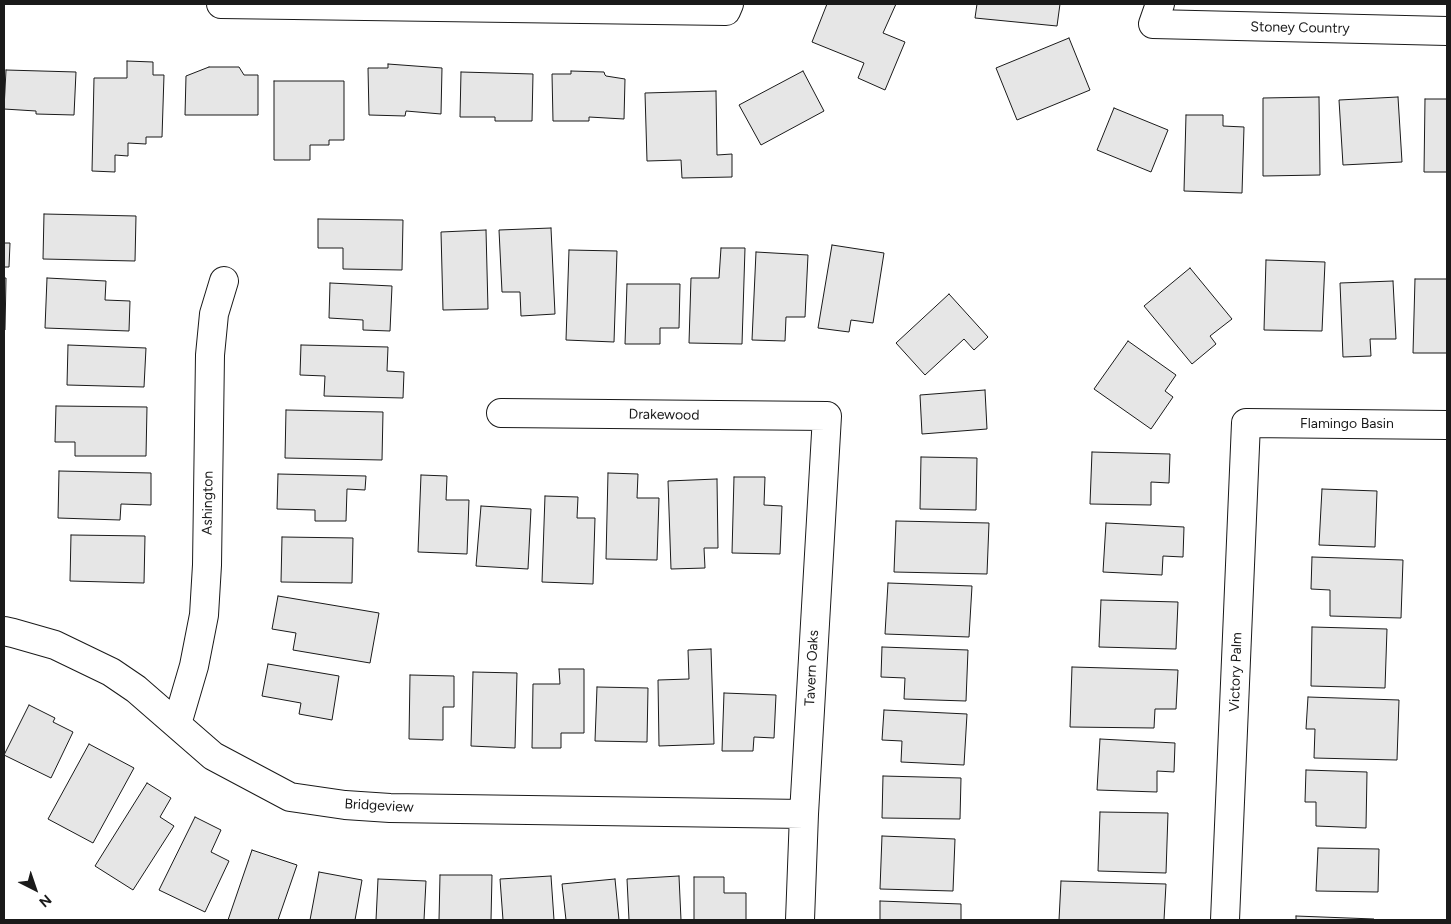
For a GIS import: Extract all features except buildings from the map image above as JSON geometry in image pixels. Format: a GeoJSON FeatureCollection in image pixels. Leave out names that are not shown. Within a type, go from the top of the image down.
{"type":"FeatureCollection","features":[{"type":"Feature","properties":{"kind":"street"},"geometry":{"type":"LineString","coordinates":[[221,4],[728,7]]}},
{"type":"Feature","properties":{"kind":"street","name":"Stoney Country"},"geometry":{"type":"LineString","coordinates":[[1156,14],[1447,31]]}},
{"type":"Feature","properties":{"kind":"street","name":"Ashington"},"geometry":{"type":"LineString","coordinates":[[177,724],[194,666],[204,615],[207,565],[210,355],[214,314],[224,281]]}},
{"type":"Feature","properties":{"kind":"street","name":"Drakewood"},"geometry":{"type":"LineString","coordinates":[[501,413],[827,416]]}},
{"type":"Feature","properties":{"kind":"street","name":"Tavern Oaks"},"geometry":{"type":"LineString","coordinates":[[800,920],[804,814],[827,416]]}},
{"type":"Feature","properties":{"kind":"street","name":"Flamingo Basin"},"geometry":{"type":"LineString","coordinates":[[1246,423],[1447,424]]}},
{"type":"Feature","properties":{"kind":"street","name":"Victory Palm"},"geometry":{"type":"LineString","coordinates":[[1225,920],[1246,423]]}},
{"type":"Feature","properties":{"kind":"street","name":"Bridgeview"},"geometry":{"type":"LineString","coordinates":[[4,631],[55,645],[111,672],[136,689],[213,756],[290,797],[345,805],[390,808],[804,814]]}}]}
